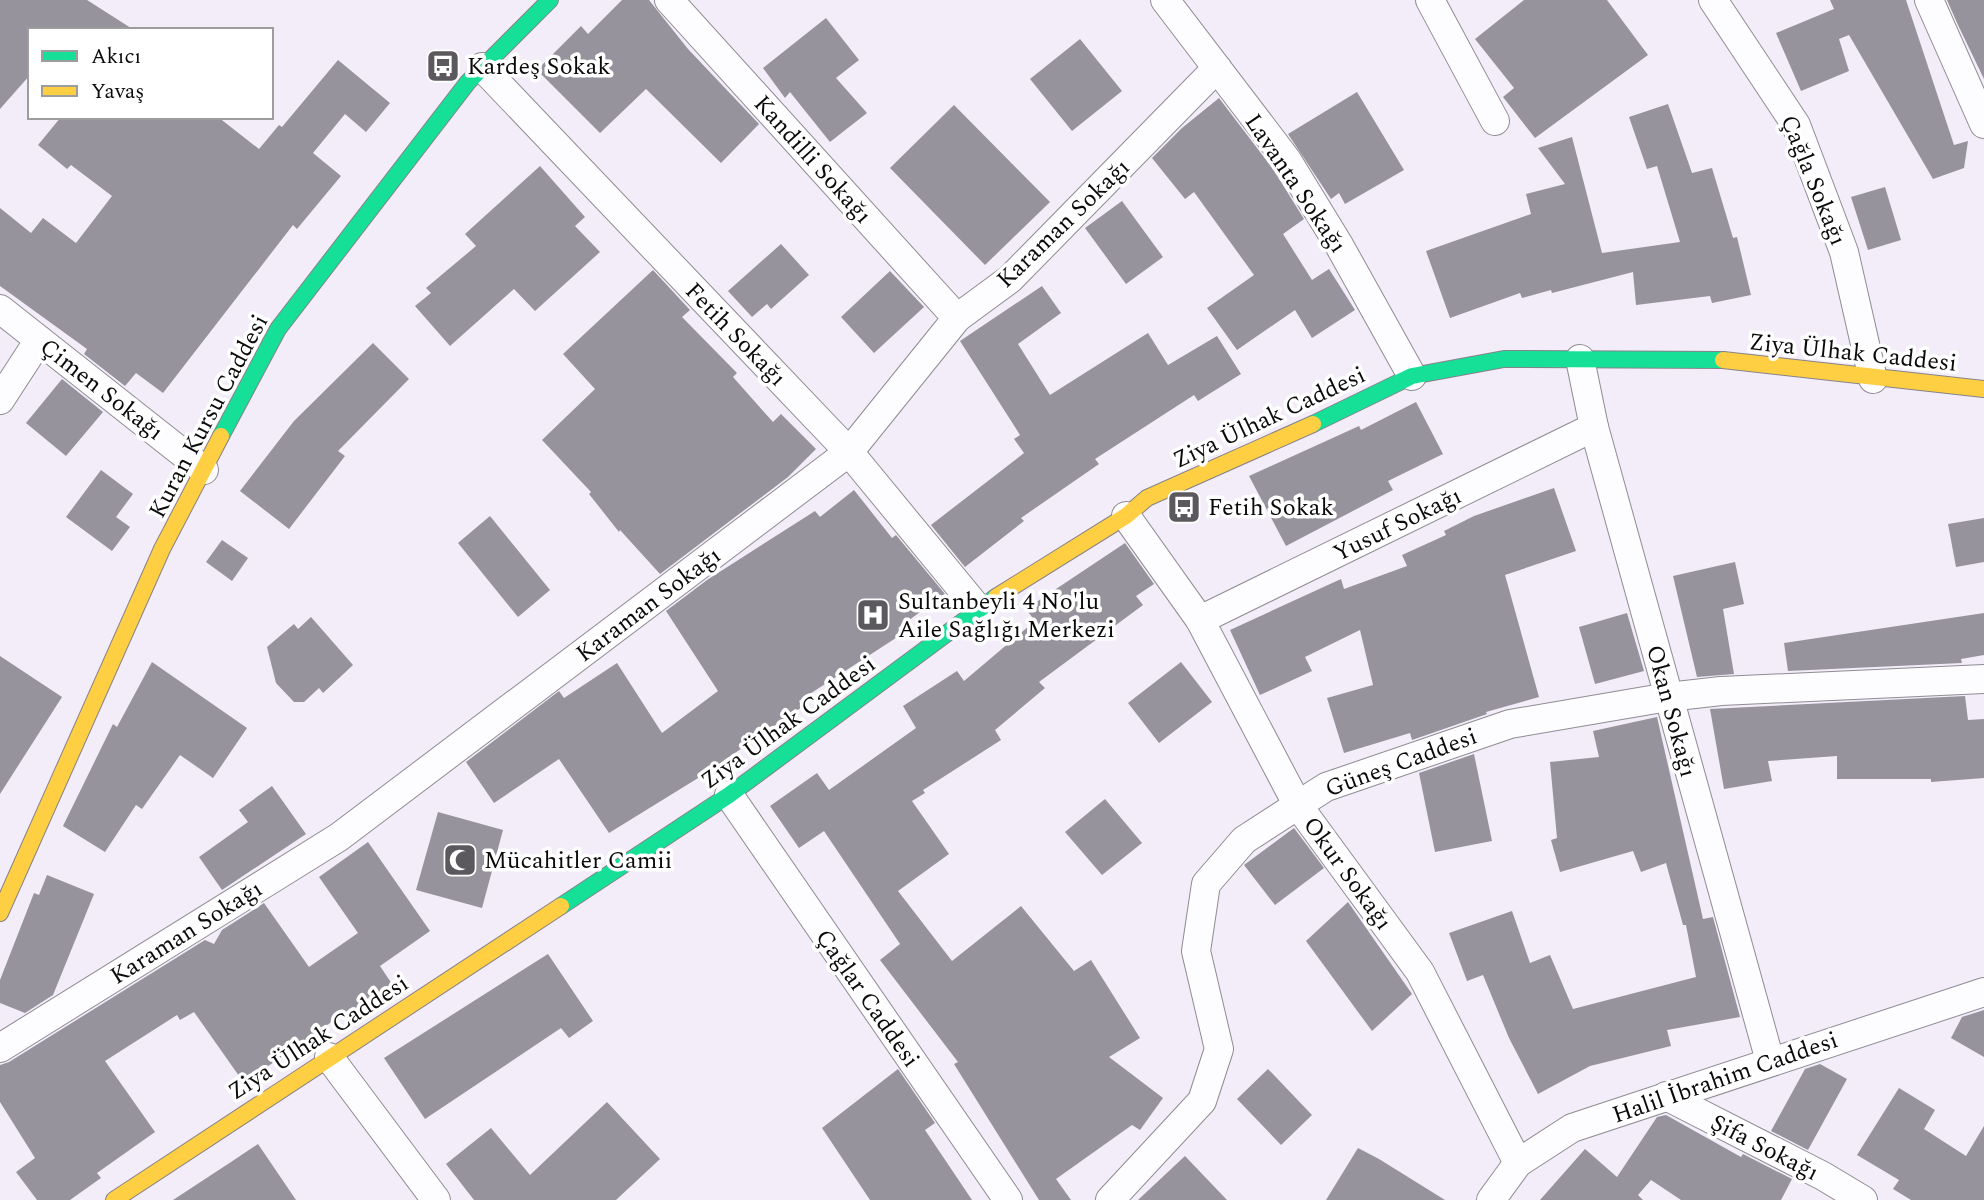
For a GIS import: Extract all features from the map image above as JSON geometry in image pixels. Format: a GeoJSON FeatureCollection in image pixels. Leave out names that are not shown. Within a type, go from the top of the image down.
{"type":"FeatureCollection","features":[{"type":"Feature","properties":{"kind":"street","name":"Kuran Kursu Caddesi"},"geometry":{"type":"LineString","coordinates":[[0,913],[162,549],[278,329],[482,67],[550,0]]}},
{"type":"Feature","properties":{"kind":"street","name":"Kandilli Sokağı"},"geometry":{"type":"LineString","coordinates":[[669,0],[957,318]]}},
{"type":"Feature","properties":{"kind":"street","name":"Lavanta Sokağı"},"geometry":{"type":"LineString","coordinates":[[1165,0],[1287,160],[1339,245],[1412,376]]}},
{"type":"Feature","properties":{"kind":"street"},"geometry":{"type":"LineString","coordinates":[[1430,0],[1495,121]]}},
{"type":"Feature","properties":{"kind":"street","name":"Çağla Sokağı"},"geometry":{"type":"LineString","coordinates":[[1713,0],[1796,125],[1843,252],[1874,379]]}},
{"type":"Feature","properties":{"kind":"street"},"geometry":{"type":"LineString","coordinates":[[1929,0],[1984,124]]}},
{"type":"Feature","properties":{"kind":"street","name":"Fetih Sokağı"},"geometry":{"type":"LineString","coordinates":[[482,67],[849,452],[979,610]]}},
{"type":"Feature","properties":{"kind":"street","name":"Karaman Sokağı"},"geometry":{"type":"LineString","coordinates":[[0,1048],[339,837],[849,452],[957,318],[1010,279],[1217,68]]}},
{"type":"Feature","properties":{"kind":"street","name":"Çimen Sokağı"},"geometry":{"type":"LineString","coordinates":[[0,309],[204,470]]}},
{"type":"Feature","properties":{"kind":"street"},"geometry":{"type":"LineString","coordinates":[[0,400],[39,340]]}},
{"type":"Feature","properties":{"kind":"street","name":"Ziya Ülhak Caddesi"},"geometry":{"type":"LineString","coordinates":[[114,1200],[729,795],[1000,594],[1126,516],[1147,498],[1333,415],[1412,376],[1504,359],[1713,359],[1874,379],[1984,389]]}},
{"type":"Feature","properties":{"kind":"street","name":"Okan Sokağı"},"geometry":{"type":"LineString","coordinates":[[1580,359],[1594,427],[1770,1060]]}},
{"type":"Feature","properties":{"kind":"street","name":"Yusuf Sokağı"},"geometry":{"type":"LineString","coordinates":[[1200,620],[1594,427]]}},
{"type":"Feature","properties":{"kind":"street","name":"Okur Sokağı"},"geometry":{"type":"LineString","coordinates":[[1126,516],[1200,620],[1297,804],[1420,972],[1518,1163]]}},
{"type":"Feature","properties":{"kind":"street","name":"Güneş Caddesi"},"geometry":{"type":"LineString","coordinates":[[1110,1200],[1202,1101],[1219,1049],[1196,951],[1206,884],[1244,840],[1297,804],[1326,787],[1510,724],[1668,697],[1721,691],[1984,679]]}},
{"type":"Feature","properties":{"kind":"street","name":"Çağlar Caddesi"},"geometry":{"type":"LineString","coordinates":[[729,795],[1008,1200]]}},
{"type":"Feature","properties":{"kind":"street","name":"Halil İbrahim Caddesi"},"geometry":{"type":"LineString","coordinates":[[1491,1200],[1518,1163],[1572,1128],[1770,1060],[1984,992]]}},
{"type":"Feature","properties":{"kind":"street"},"geometry":{"type":"LineString","coordinates":[[329,1057],[436,1200]]}},
{"type":"Feature","properties":{"kind":"street","name":"Şifa Sokağı"},"geometry":{"type":"LineString","coordinates":[[1666,1096],[1823,1176],[1863,1200]]}},
{"type":"Feature","properties":{"kind":"building"},"geometry":{"type":"Polygon","coordinates":[[[0,0],[87,0],[131,28],[28,28],[28,77],[0,109],[0,0]]]}},
{"type":"Feature","properties":{"kind":"building"},"geometry":{"type":"Polygon","coordinates":[[[622,0],[649,0],[688,49],[759,124],[721,163],[646,89],[600,133],[537,70],[581,26],[588,34],[622,0]]]}},
{"type":"Feature","properties":{"kind":"building"},"geometry":{"type":"Polygon","coordinates":[[[1524,0],[1607,0],[1648,55],[1535,138],[1503,97],[1514,88],[1475,39],[1524,0]]]}},
{"type":"Feature","properties":{"kind":"building"},"geometry":{"type":"Polygon","coordinates":[[[1830,0],[1906,0],[1954,145],[1968,141],[1964,168],[1933,179],[1849,35],[1839,39],[1849,71],[1801,91],[1776,33],[1834,9],[1830,0]]]}},
{"type":"Feature","properties":{"kind":"building"},"geometry":{"type":"Polygon","coordinates":[[[1947,0],[1984,0],[1984,79],[1958,25],[1947,0]]]}},
{"type":"Feature","properties":{"kind":"building"},"geometry":{"type":"Polygon","coordinates":[[[826,18],[859,60],[836,78],[867,113],[830,142],[790,92],[785,98],[763,68],[826,18]]]}},
{"type":"Feature","properties":{"kind":"building"},"geometry":{"type":"Polygon","coordinates":[[[1080,39],[1122,91],[1072,131],[1030,79],[1080,39]]]}},
{"type":"Feature","properties":{"kind":"building"},"geometry":{"type":"Polygon","coordinates":[[[338,60],[390,103],[366,132],[345,114],[313,153],[341,176],[297,229],[293,225],[163,393],[136,373],[125,386],[84,354],[87,349],[0,286],[0,208],[31,233],[43,218],[76,243],[112,196],[71,165],[67,169],[38,145],[59,119],[221,119],[259,149],[279,125],[282,127],[338,60]]]}},
{"type":"Feature","properties":{"kind":"building"},"geometry":{"type":"Polygon","coordinates":[[[1357,92],[1404,170],[1345,204],[1339,193],[1331,199],[1288,134],[1357,92]]]}},
{"type":"Feature","properties":{"kind":"building"},"geometry":{"type":"Polygon","coordinates":[[[1219,98],[1273,169],[1304,219],[1283,234],[1312,280],[1329,269],[1355,310],[1312,338],[1295,310],[1237,350],[1207,308],[1254,275],[1194,192],[1185,199],[1152,158],[1182,128],[1219,98]]]}},
{"type":"Feature","properties":{"kind":"building"},"geometry":{"type":"Polygon","coordinates":[[[1668,104],[1692,173],[1712,168],[1733,238],[1737,237],[1751,295],[1712,303],[1710,296],[1636,305],[1633,272],[1552,293],[1551,290],[1522,298],[1520,293],[1450,318],[1426,251],[1531,214],[1526,194],[1565,184],[1538,148],[1572,137],[1602,253],[1680,242],[1657,166],[1647,169],[1629,117],[1668,104]]]}},
{"type":"Feature","properties":{"kind":"building"},"geometry":{"type":"Polygon","coordinates":[[[954,105],[1050,202],[985,265],[890,168],[954,105]]]}},
{"type":"Feature","properties":{"kind":"building"},"geometry":{"type":"Polygon","coordinates":[[[540,166],[585,217],[575,226],[600,252],[535,311],[514,289],[450,346],[415,306],[431,293],[426,288],[476,246],[465,234],[540,166]]]}},
{"type":"Feature","properties":{"kind":"building"},"geometry":{"type":"Polygon","coordinates":[[[1885,187],[1901,240],[1868,250],[1851,197],[1885,187]]]}},
{"type":"Feature","properties":{"kind":"building"},"geometry":{"type":"Polygon","coordinates":[[[1122,201],[1163,257],[1126,284],[1085,228],[1122,201]]]}},
{"type":"Feature","properties":{"kind":"building"},"geometry":{"type":"Polygon","coordinates":[[[781,244],[809,275],[771,309],[767,304],[752,317],[728,291],[781,244]]]}},
{"type":"Feature","properties":{"kind":"building"},"geometry":{"type":"Polygon","coordinates":[[[653,270],[690,310],[682,317],[737,373],[733,377],[773,422],[781,414],[816,449],[788,477],[660,574],[620,530],[619,532],[589,494],[591,492],[542,440],[595,389],[563,354],[653,270]]]}},
{"type":"Feature","properties":{"kind":"building"},"geometry":{"type":"Polygon","coordinates":[[[890,271],[924,307],[874,353],[841,317],[890,271]]]}},
{"type":"Feature","properties":{"kind":"building"},"geometry":{"type":"Polygon","coordinates":[[[1042,286],[1061,313],[1018,344],[1050,395],[1148,333],[1168,365],[1217,336],[1241,374],[1198,401],[1194,395],[1095,459],[1099,464],[1021,518],[1024,521],[965,567],[931,525],[1024,453],[1014,439],[1020,435],[960,341],[1042,286]]]}},
{"type":"Feature","properties":{"kind":"building"},"geometry":{"type":"Polygon","coordinates":[[[373,343],[409,379],[338,451],[345,456],[289,529],[240,491],[294,421],[373,343]]]}},
{"type":"Feature","properties":{"kind":"building"},"geometry":{"type":"Polygon","coordinates":[[[62,379],[103,412],[66,456],[26,423],[62,379]]]}},
{"type":"Feature","properties":{"kind":"building"},"geometry":{"type":"Polygon","coordinates":[[[1416,402],[1443,454],[1388,481],[1393,490],[1286,546],[1249,476],[1359,426],[1361,430],[1416,402]]]}},
{"type":"Feature","properties":{"kind":"building"},"geometry":{"type":"Polygon","coordinates":[[[101,470],[133,494],[116,517],[130,527],[112,551],[66,517],[101,470]]]}},
{"type":"Feature","properties":{"kind":"building"},"geometry":{"type":"Polygon","coordinates":[[[1554,488],[1576,551],[1505,575],[1539,697],[1486,712],[1487,714],[1412,740],[1410,733],[1344,753],[1327,698],[1373,685],[1360,630],[1305,657],[1312,671],[1260,695],[1230,630],[1341,579],[1344,589],[1407,566],[1402,555],[1446,535],[1444,531],[1474,516],[1554,488]]]}},
{"type":"Feature","properties":{"kind":"building"},"geometry":{"type":"Polygon","coordinates":[[[854,490],[892,538],[896,535],[945,594],[898,628],[902,634],[799,701],[802,707],[703,775],[609,833],[559,759],[494,803],[466,762],[559,691],[564,698],[617,663],[662,733],[718,691],[666,611],[707,580],[815,511],[820,517],[854,490]]]}},
{"type":"Feature","properties":{"kind":"building"},"geometry":{"type":"Polygon","coordinates":[[[490,516],[550,590],[518,617],[458,543],[490,516]]]}},
{"type":"Feature","properties":{"kind":"building"},"geometry":{"type":"Polygon","coordinates":[[[1984,518],[1984,562],[1956,567],[1948,524],[1984,518]]]}},
{"type":"Feature","properties":{"kind":"building"},"geometry":{"type":"Polygon","coordinates":[[[222,540],[248,558],[232,581],[206,562],[222,540]]]}},
{"type":"Feature","properties":{"kind":"building"},"geometry":{"type":"Polygon","coordinates":[[[1125,543],[1154,584],[1136,596],[1143,605],[1039,682],[1045,688],[995,730],[1001,740],[923,790],[925,793],[912,801],[949,854],[898,891],[952,961],[1021,906],[1074,971],[1091,960],[1140,1038],[1109,1057],[1163,1098],[1140,1130],[1132,1125],[1056,1179],[1071,1200],[1039,1200],[954,1064],[958,1062],[880,960],[900,944],[824,831],[799,848],[770,806],[817,773],[829,790],[916,728],[903,706],[957,671],[964,681],[1035,621],[1026,609],[1125,543]]]}},
{"type":"Feature","properties":{"kind":"building"},"geometry":{"type":"Polygon","coordinates":[[[1735,562],[1744,604],[1723,609],[1734,674],[1697,677],[1673,576],[1735,562]]]}},
{"type":"Feature","properties":{"kind":"building"},"geometry":{"type":"Polygon","coordinates":[[[1627,613],[1644,671],[1595,684],[1579,627],[1627,613]]]}},
{"type":"Feature","properties":{"kind":"building"},"geometry":{"type":"Polygon","coordinates":[[[1984,613],[1984,655],[1961,659],[1962,663],[1788,671],[1784,643],[1984,613]]]}},
{"type":"Feature","properties":{"kind":"building"},"geometry":{"type":"Polygon","coordinates":[[[311,617],[353,665],[323,693],[319,688],[304,702],[294,702],[276,683],[267,647],[294,624],[298,629],[311,617]]]}},
{"type":"Feature","properties":{"kind":"building"},"geometry":{"type":"Polygon","coordinates":[[[0,656],[62,697],[0,794],[0,656]]]}},
{"type":"Feature","properties":{"kind":"building"},"geometry":{"type":"Polygon","coordinates":[[[152,662],[247,728],[213,778],[180,755],[142,809],[136,805],[105,852],[63,826],[113,724],[117,727],[152,662]]]}},
{"type":"Feature","properties":{"kind":"building"},"geometry":{"type":"Polygon","coordinates":[[[1181,662],[1212,702],[1159,743],[1128,703],[1181,662]]]}},
{"type":"Feature","properties":{"kind":"building"},"geometry":{"type":"Polygon","coordinates":[[[1965,696],[1968,720],[1984,719],[1984,778],[1931,782],[1931,779],[1837,779],[1837,756],[1768,761],[1772,781],[1724,789],[1710,709],[1965,696]]]}},
{"type":"Feature","properties":{"kind":"building"},"geometry":{"type":"Polygon","coordinates":[[[1657,717],[1703,919],[1713,917],[1740,1017],[1667,1030],[1671,1046],[1590,1066],[1538,1094],[1509,1038],[1483,975],[1467,981],[1449,933],[1512,911],[1530,963],[1550,955],[1573,1009],[1696,977],[1686,925],[1683,925],[1666,863],[1641,872],[1633,851],[1560,872],[1551,840],[1557,838],[1550,762],[1599,757],[1593,731],[1657,717]]]}},
{"type":"Feature","properties":{"kind":"building"},"geometry":{"type":"Polygon","coordinates":[[[1474,754],[1492,841],[1435,852],[1419,773],[1474,754]]]}},
{"type":"Feature","properties":{"kind":"building"},"geometry":{"type":"Polygon","coordinates":[[[272,786],[306,834],[222,890],[199,857],[248,822],[239,810],[272,786]]]}},
{"type":"Feature","properties":{"kind":"building"},"geometry":{"type":"Polygon","coordinates":[[[1105,799],[1142,843],[1102,875],[1065,832],[1105,799]]]}},
{"type":"Feature","properties":{"kind":"building","name":"Mücahitler Camii"},"geometry":{"type":"Polygon","coordinates":[[[438,812],[503,830],[482,908],[416,890],[438,812]]]}},
{"type":"Feature","properties":{"kind":"building"},"geometry":{"type":"Polygon","coordinates":[[[1294,828],[1324,868],[1275,905],[1244,865],[1294,828]]]}},
{"type":"Feature","properties":{"kind":"building"},"geometry":{"type":"Polygon","coordinates":[[[368,842],[430,931],[380,966],[394,987],[357,1012],[353,1007],[244,1083],[194,1012],[180,1020],[177,1015],[105,1061],[155,1132],[97,1173],[101,1178],[70,1200],[37,1200],[16,1172],[35,1158],[0,1102],[0,1065],[9,1062],[205,940],[214,944],[222,930],[264,903],[309,967],[358,933],[319,877],[368,842]]]}},
{"type":"Feature","properties":{"kind":"building"},"geometry":{"type":"Polygon","coordinates":[[[47,875],[94,894],[53,995],[25,1013],[0,1003],[0,980],[34,893],[39,895],[47,875]]]}},
{"type":"Feature","properties":{"kind":"building"},"geometry":{"type":"Polygon","coordinates":[[[1348,902],[1412,994],[1372,1031],[1306,941],[1348,902]]]}},
{"type":"Feature","properties":{"kind":"building"},"geometry":{"type":"Polygon","coordinates":[[[548,954],[593,1021],[569,1038],[561,1028],[425,1119],[384,1058],[548,954]]]}},
{"type":"Feature","properties":{"kind":"building"},"geometry":{"type":"Polygon","coordinates":[[[1984,1010],[1984,1057],[1951,1038],[1962,1017],[1984,1010]]]}},
{"type":"Feature","properties":{"kind":"building"},"geometry":{"type":"Polygon","coordinates":[[[1820,1064],[1847,1079],[1808,1150],[1771,1131],[1805,1069],[1820,1064]]]}},
{"type":"Feature","properties":{"kind":"building"},"geometry":{"type":"Polygon","coordinates":[[[898,1069],[935,1123],[925,1130],[972,1200],[870,1200],[822,1128],[898,1069]]]}},
{"type":"Feature","properties":{"kind":"building"},"geometry":{"type":"Polygon","coordinates":[[[1268,1069],[1312,1115],[1281,1145],[1237,1099],[1268,1069]]]}},
{"type":"Feature","properties":{"kind":"building"},"geometry":{"type":"Polygon","coordinates":[[[1899,1088],[1935,1110],[1924,1129],[1966,1156],[1984,1126],[1984,1200],[1911,1200],[1893,1189],[1899,1180],[1857,1155],[1899,1088]]]}},
{"type":"Feature","properties":{"kind":"building"},"geometry":{"type":"Polygon","coordinates":[[[607,1102],[660,1159],[616,1200],[474,1200],[446,1164],[491,1128],[530,1175],[607,1102]]]}},
{"type":"Feature","properties":{"kind":"building"},"geometry":{"type":"Polygon","coordinates":[[[1666,1115],[1741,1157],[1743,1154],[1792,1179],[1781,1200],[1681,1200],[1651,1180],[1638,1195],[1643,1200],[1540,1200],[1585,1149],[1617,1177],[1657,1117],[1666,1115]]]}},
{"type":"Feature","properties":{"kind":"building"},"geometry":{"type":"Polygon","coordinates":[[[258,1144],[296,1200],[173,1200],[231,1162],[258,1144]]]}},
{"type":"Feature","properties":{"kind":"building"},"geometry":{"type":"Polygon","coordinates":[[[1358,1148],[1379,1159],[1445,1200],[1326,1200],[1358,1148]]]}},
{"type":"Feature","properties":{"kind":"building"},"geometry":{"type":"Polygon","coordinates":[[[1185,1156],[1227,1200],[1138,1200],[1185,1156]]]}},
{"type":"Feature","properties":{"kind":"traffic: fast"},"geometry":{"type":"LineString","coordinates":[[221,436],[278,329],[468,82],[550,0]]}},
{"type":"Feature","properties":{"kind":"traffic: fast"},"geometry":{"type":"LineString","coordinates":[[1313,424],[1412,376],[1504,359],[1723,360]]}},
{"type":"Feature","properties":{"kind":"traffic: fast"},"geometry":{"type":"LineString","coordinates":[[561,906],[729,795],[996,597]]}},
{"type":"Feature","properties":{"kind":"traffic: slow"},"geometry":{"type":"LineString","coordinates":[[1723,360],[1984,389]]}},
{"type":"Feature","properties":{"kind":"traffic: slow"},"geometry":{"type":"LineString","coordinates":[[996,597],[1126,516],[1147,498],[1313,424]]}},
{"type":"Feature","properties":{"kind":"traffic: slow"},"geometry":{"type":"LineString","coordinates":[[0,913],[162,549],[221,436]]}},
{"type":"Feature","properties":{"kind":"traffic: slow"},"geometry":{"type":"LineString","coordinates":[[114,1200],[561,906]]}},
{"type":"Feature","properties":{"kind":"place","name":"Kardeş Sokak"},"geometry":{"type":"Point","coordinates":[443,66]}},
{"type":"Feature","properties":{"kind":"place","name":"Fetih Sokak"},"geometry":{"type":"Point","coordinates":[1184,507]}},
{"type":"Feature","properties":{"kind":"place","name":"Sultanbeyli 4 No'lu Aile Sağlığı Merkezi"},"geometry":{"type":"Point","coordinates":[873,615]}},
{"type":"Feature","properties":{"kind":"place","name":"Mücahitler Camii"},"geometry":{"type":"Point","coordinates":[460,860]}}]}
